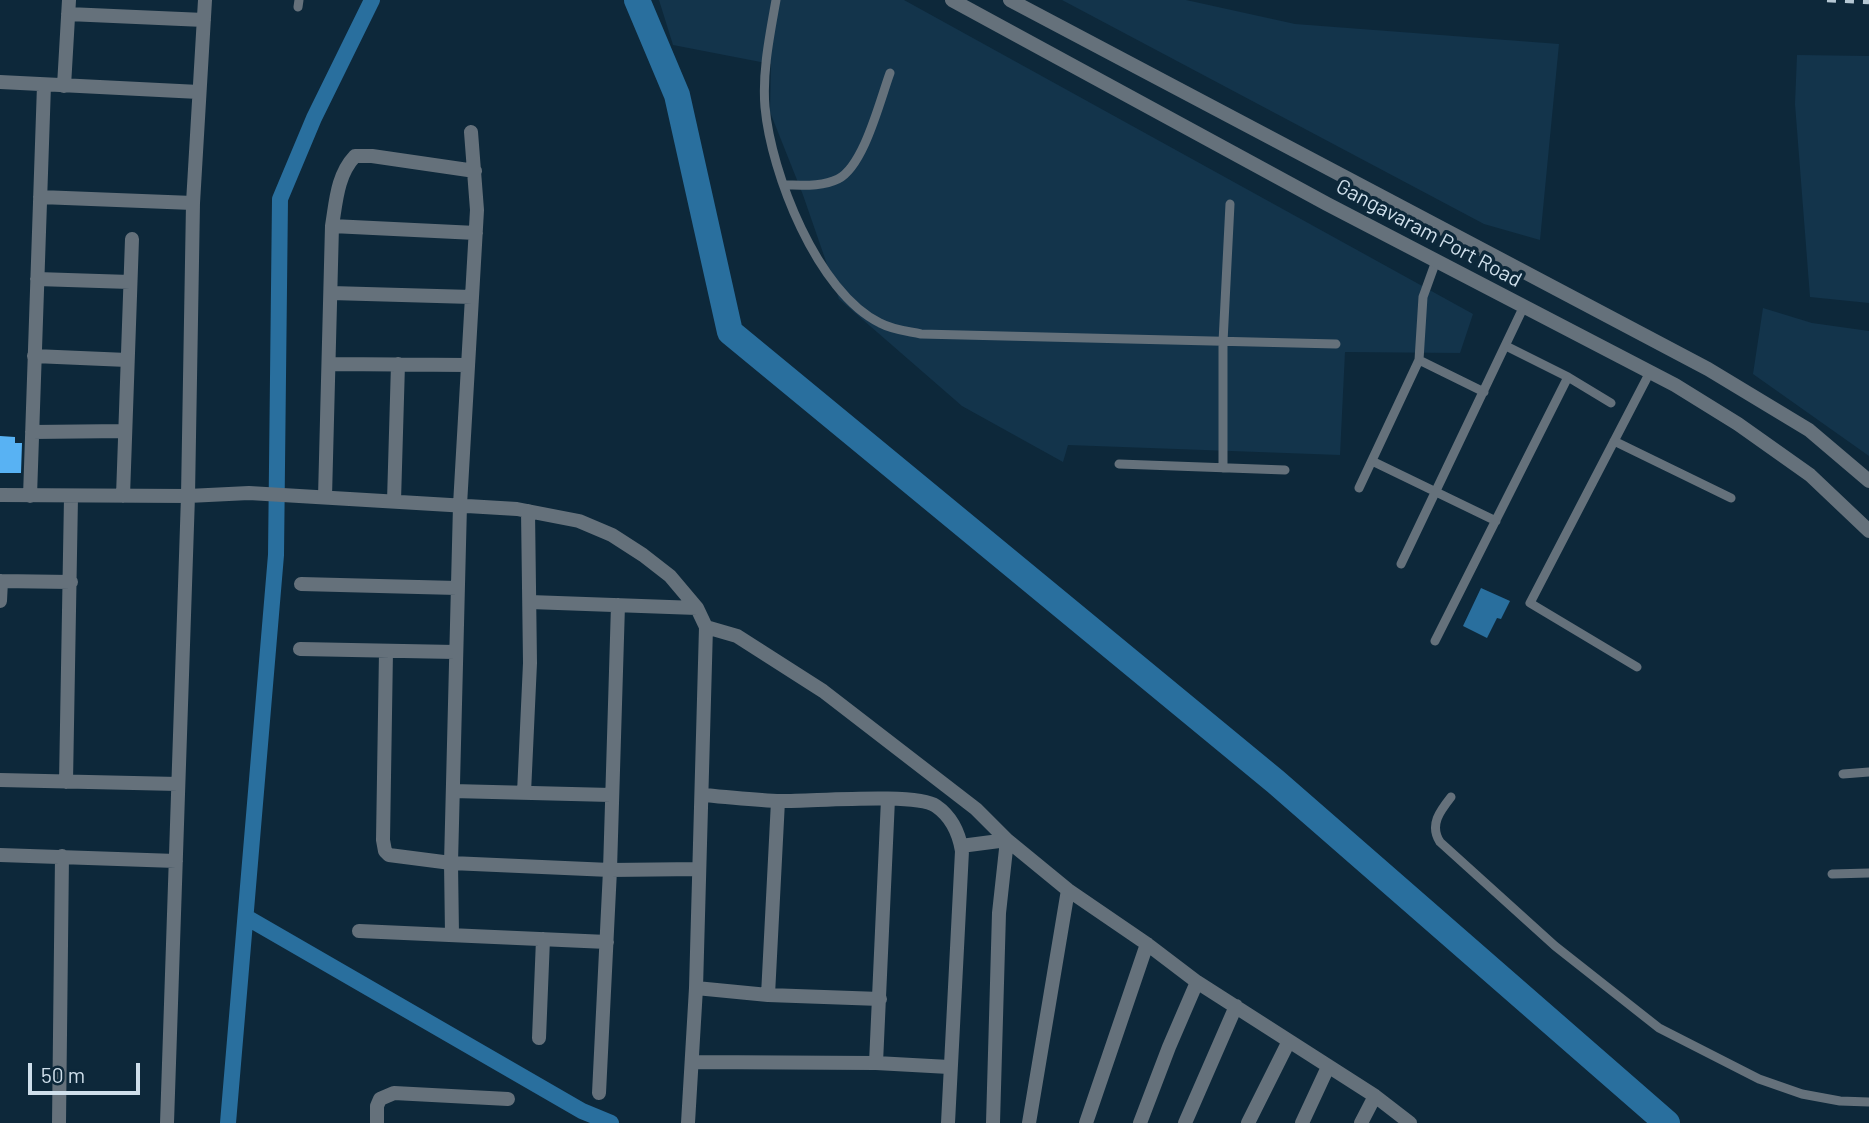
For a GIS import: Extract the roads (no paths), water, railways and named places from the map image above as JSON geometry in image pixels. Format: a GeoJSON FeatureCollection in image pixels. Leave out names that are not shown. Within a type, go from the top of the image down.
{"type":"FeatureCollection","features":[{"type":"Feature","properties":{"kind":"street"},"geometry":{"type":"LineString","coordinates":[[167,1123],[188,496],[193,203],[205,0]]}},
{"type":"Feature","properties":{"kind":"street","name":"Gangavaram Port Road"},"geometry":{"type":"LineString","coordinates":[[952,0],[1436,261],[1650,372],[1738,424],[1810,475],[1869,531]]}},
{"type":"Feature","properties":{"kind":"street","name":"Gangavaram Port Road"},"geometry":{"type":"LineString","coordinates":[[1010,0],[1708,369],[1809,430],[1869,481]]}},
{"type":"Feature","properties":{"kind":"street"},"geometry":{"type":"LineString","coordinates":[[64,86],[68,7],[204,20]]}},
{"type":"Feature","properties":{"kind":"street"},"geometry":{"type":"LineString","coordinates":[[0,82],[199,92]]}},
{"type":"Feature","properties":{"kind":"street"},"geometry":{"type":"LineString","coordinates":[[30,496],[44,85]]}},
{"type":"Feature","properties":{"kind":"street"},"geometry":{"type":"LineString","coordinates":[[452,934],[457,588],[476,233],[471,132]]}},
{"type":"Feature","properties":{"kind":"street"},"geometry":{"type":"LineString","coordinates":[[325,497],[332,226],[346,166],[355,156],[372,156],[475,171]]}},
{"type":"Feature","properties":{"kind":"street"},"geometry":{"type":"LineString","coordinates":[[40,197],[193,203]]}},
{"type":"Feature","properties":{"kind":"street"},"geometry":{"type":"LineString","coordinates":[[332,226],[476,233]]}},
{"type":"Feature","properties":{"kind":"street"},"geometry":{"type":"LineString","coordinates":[[123,496],[132,239]]}},
{"type":"Feature","properties":{"kind":"street"},"geometry":{"type":"LineString","coordinates":[[37,279],[130,282]]}},
{"type":"Feature","properties":{"kind":"street"},"geometry":{"type":"LineString","coordinates":[[331,293],[472,297]]}},
{"type":"Feature","properties":{"kind":"street"},"geometry":{"type":"LineString","coordinates":[[34,356],[127,360]]}},
{"type":"Feature","properties":{"kind":"street"},"geometry":{"type":"LineString","coordinates":[[328,364],[468,365]]}},
{"type":"Feature","properties":{"kind":"street"},"geometry":{"type":"LineString","coordinates":[[394,501],[398,364]]}},
{"type":"Feature","properties":{"kind":"street"},"geometry":{"type":"LineString","coordinates":[[32,432],[125,431]]}},
{"type":"Feature","properties":{"kind":"street"},"geometry":{"type":"LineString","coordinates":[[0,495],[71,497],[249,493],[528,511],[579,522],[612,535],[670,576],[697,608],[706,627],[696,988],[688,1123]]}},
{"type":"Feature","properties":{"kind":"street"},"geometry":{"type":"LineString","coordinates":[[66,782],[71,497]]}},
{"type":"Feature","properties":{"kind":"street"},"geometry":{"type":"LineString","coordinates":[[524,793],[530,601],[528,511]]}},
{"type":"Feature","properties":{"kind":"street"},"geometry":{"type":"LineString","coordinates":[[0,601],[0,581],[71,582]]}},
{"type":"Feature","properties":{"kind":"street"},"geometry":{"type":"LineString","coordinates":[[300,584],[457,588]]}},
{"type":"Feature","properties":{"kind":"street"},"geometry":{"type":"LineString","coordinates":[[530,601],[697,608]]}},
{"type":"Feature","properties":{"kind":"street"},"geometry":{"type":"LineString","coordinates":[[599,1093],[610,870],[618,605]]}},
{"type":"Feature","properties":{"kind":"street"},"geometry":{"type":"LineString","coordinates":[[706,627],[737,636],[823,691],[976,809],[1007,840],[1068,890],[1197,982],[1375,1096],[1410,1123]]}},
{"type":"Feature","properties":{"kind":"street"},"geometry":{"type":"LineString","coordinates":[[300,649],[455,652]]}},
{"type":"Feature","properties":{"kind":"street"},"geometry":{"type":"LineString","coordinates":[[386,651],[385,851],[396,858],[451,863],[610,870],[699,869]]}},
{"type":"Feature","properties":{"kind":"street"},"geometry":{"type":"LineString","coordinates":[[0,780],[178,784]]}},
{"type":"Feature","properties":{"kind":"street"},"geometry":{"type":"LineString","coordinates":[[453,791],[611,795]]}},
{"type":"Feature","properties":{"kind":"street"},"geometry":{"type":"LineString","coordinates":[[702,795],[778,801],[912,799],[935,805],[951,821],[960,835],[961,846],[948,1123]]}},
{"type":"Feature","properties":{"kind":"street"},"geometry":{"type":"LineString","coordinates":[[876,1063],[888,799]]}},
{"type":"Feature","properties":{"kind":"street"},"geometry":{"type":"LineString","coordinates":[[768,995],[778,801]]}},
{"type":"Feature","properties":{"kind":"street"},"geometry":{"type":"LineString","coordinates":[[961,846],[1007,840]]}},
{"type":"Feature","properties":{"kind":"street"},"geometry":{"type":"LineString","coordinates":[[993,1123],[999,913],[1007,840]]}},
{"type":"Feature","properties":{"kind":"street"},"geometry":{"type":"LineString","coordinates":[[0,855],[176,861]]}},
{"type":"Feature","properties":{"kind":"street"},"geometry":{"type":"LineString","coordinates":[[58,1123],[62,856]]}},
{"type":"Feature","properties":{"kind":"street"},"geometry":{"type":"LineString","coordinates":[[1029,1123],[1068,890]]}},
{"type":"Feature","properties":{"kind":"street"},"geometry":{"type":"LineString","coordinates":[[359,931],[607,942]]}},
{"type":"Feature","properties":{"kind":"street"},"geometry":{"type":"LineString","coordinates":[[539,1038],[544,939]]}},
{"type":"Feature","properties":{"kind":"street"},"geometry":{"type":"LineString","coordinates":[[1086,1123],[1147,944]]}},
{"type":"Feature","properties":{"kind":"street"},"geometry":{"type":"LineString","coordinates":[[1140,1123],[1197,982]]}},
{"type":"Feature","properties":{"kind":"street"},"geometry":{"type":"LineString","coordinates":[[696,988],[768,995],[880,999]]}},
{"type":"Feature","properties":{"kind":"street"},"geometry":{"type":"LineString","coordinates":[[1185,1123],[1236,1006]]}},
{"type":"Feature","properties":{"kind":"street"},"geometry":{"type":"LineString","coordinates":[[1248,1123],[1289,1041]]}},
{"type":"Feature","properties":{"kind":"street"},"geometry":{"type":"LineString","coordinates":[[692,1062],[876,1063],[949,1067]]}},
{"type":"Feature","properties":{"kind":"street"},"geometry":{"type":"LineString","coordinates":[[1302,1123],[1328,1067]]}},
{"type":"Feature","properties":{"kind":"street"},"geometry":{"type":"LineString","coordinates":[[377,1123],[380,1099],[394,1093],[508,1099]]}},
{"type":"Feature","properties":{"kind":"street"},"geometry":{"type":"LineString","coordinates":[[1361,1123],[1375,1096]]}},
{"type":"Feature","properties":{"kind":"lane"},"geometry":{"type":"LineString","coordinates":[[776,0],[767,58],[765,105],[772,151],[796,218],[814,255],[852,303],[878,323],[921,334],[1336,344]]}},
{"type":"Feature","properties":{"kind":"lane"},"geometry":{"type":"LineString","coordinates":[[784,185],[814,185],[838,179],[852,167],[860,153],[890,73]]}},
{"type":"Feature","properties":{"kind":"lane"},"geometry":{"type":"LineString","coordinates":[[1223,468],[1223,342],[1230,204]]}},
{"type":"Feature","properties":{"kind":"lane"},"geometry":{"type":"LineString","coordinates":[[1359,488],[1419,360],[1423,297],[1436,261]]}},
{"type":"Feature","properties":{"kind":"lane"},"geometry":{"type":"LineString","coordinates":[[1401,564],[1524,306]]}},
{"type":"Feature","properties":{"kind":"lane"},"geometry":{"type":"LineString","coordinates":[[1506,346],[1568,377],[1611,403]]}},
{"type":"Feature","properties":{"kind":"lane"},"geometry":{"type":"LineString","coordinates":[[1419,360],[1484,392]]}},
{"type":"Feature","properties":{"kind":"lane"},"geometry":{"type":"LineString","coordinates":[[1637,667],[1530,603],[1650,372]]}},
{"type":"Feature","properties":{"kind":"lane"},"geometry":{"type":"LineString","coordinates":[[1435,642],[1568,377]]}},
{"type":"Feature","properties":{"kind":"lane"},"geometry":{"type":"LineString","coordinates":[[1614,441],[1731,498]]}},
{"type":"Feature","properties":{"kind":"lane"},"geometry":{"type":"LineString","coordinates":[[1372,461],[1496,521]]}},
{"type":"Feature","properties":{"kind":"lane"},"geometry":{"type":"LineString","coordinates":[[1119,464],[1284,470]]}},
{"type":"Feature","properties":{"kind":"lane"},"geometry":{"type":"LineString","coordinates":[[1843,774],[1869,772]]}},
{"type":"Feature","properties":{"kind":"lane"},"geometry":{"type":"LineString","coordinates":[[1451,797],[1440,812],[1435,825],[1435,835],[1440,842],[1573,961],[1659,1028],[1759,1079],[1802,1094],[1840,1101],[1869,1102]]}},
{"type":"Feature","properties":{"kind":"lane"},"geometry":{"type":"LineString","coordinates":[[1832,874],[1869,873]]}},
{"type":"Feature","properties":{"kind":"water"},"geometry":{"type":"Polygon","coordinates":[[[1481,588],[1510,601],[1487,638],[1463,626],[1481,588]]]}},
{"type":"Feature","properties":{"kind":"waterway"},"geometry":{"type":"LineString","coordinates":[[228,1123],[276,555],[280,199],[314,118],[372,0]]}},
{"type":"Feature","properties":{"kind":"waterway"},"geometry":{"type":"LineString","coordinates":[[637,0],[677,95],[730,332],[1276,782],[1667,1123]]}},
{"type":"Feature","properties":{"kind":"waterway"},"geometry":{"type":"LineString","coordinates":[[246,917],[582,1111],[611,1123]]}},
{"type":"Feature","properties":{"kind":"railway"},"geometry":{"type":"LineString","coordinates":[[1827,0],[1869,2]]}}]}
